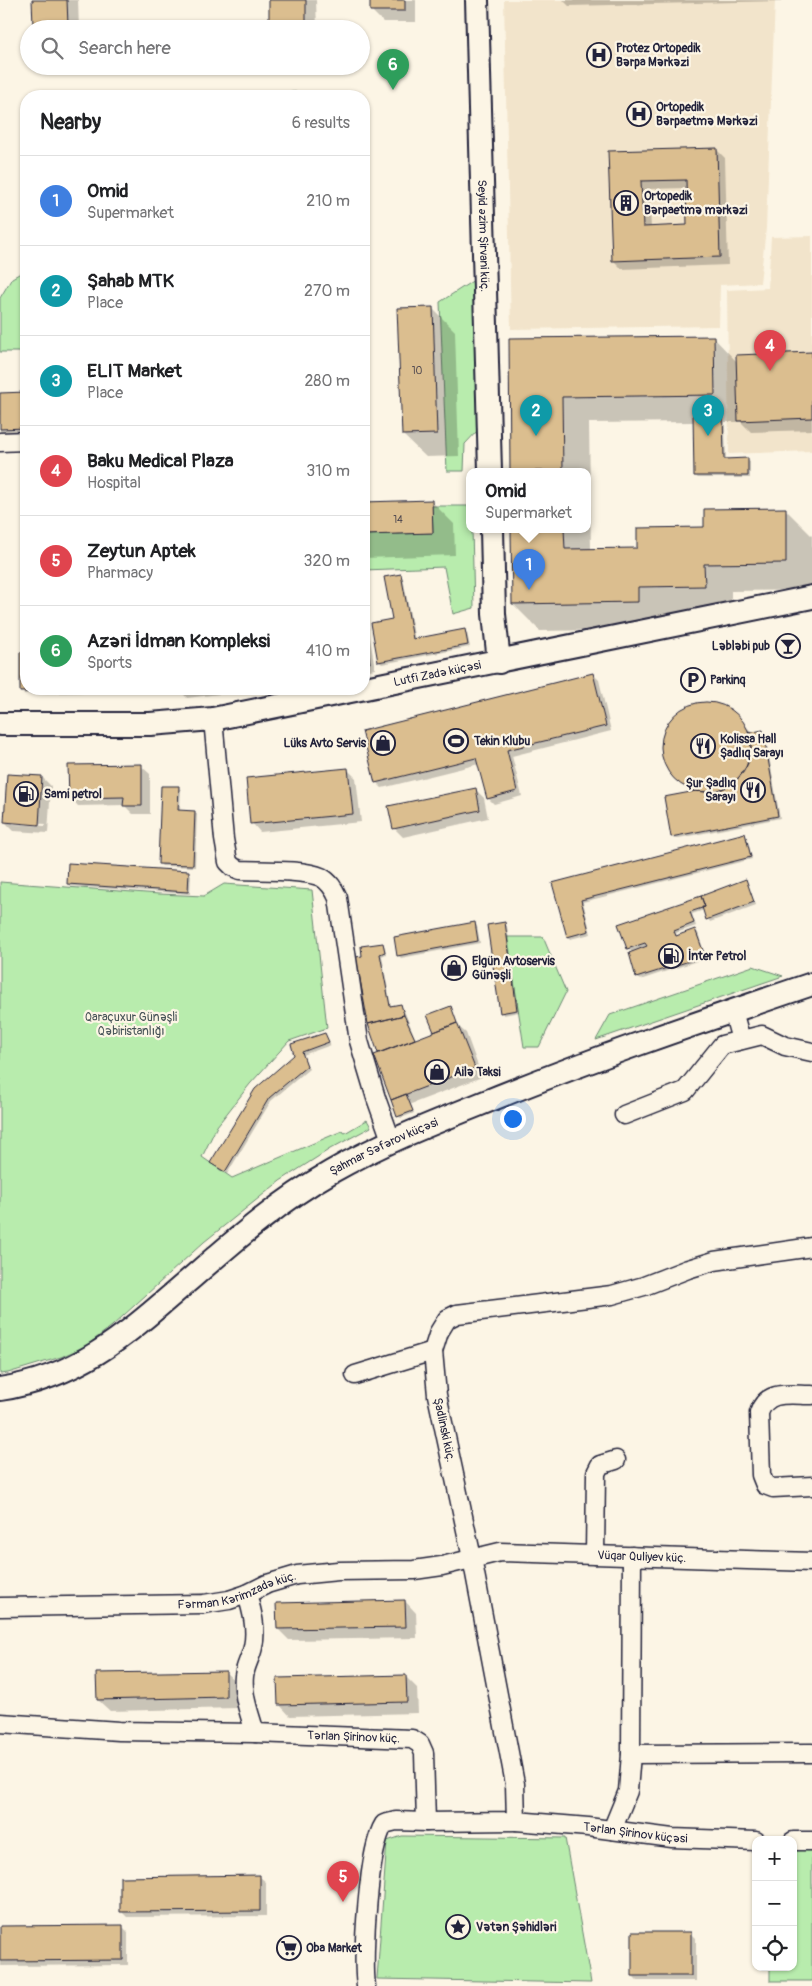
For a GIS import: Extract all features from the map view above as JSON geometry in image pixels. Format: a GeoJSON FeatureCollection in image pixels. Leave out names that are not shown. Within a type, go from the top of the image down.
{"type":"FeatureCollection","features":[{"type":"Feature","properties":{"kind":"main road","name":"Seyid Əzim Şirvani küç."},"geometry":{"type":"LineString","coordinates":[[477,0],[490,468]]}},
{"type":"Feature","properties":{"kind":"main road"},"geometry":{"type":"LineString","coordinates":[[492,533],[494,614],[500,662]]}},
{"type":"Feature","properties":{"kind":"main road","name":"Lutfi Zadə küçəsi"},"geometry":{"type":"LineString","coordinates":[[370,688],[812,597]]}},
{"type":"Feature","properties":{"kind":"main road","name":"Lutfi Zadə küçəsi"},"geometry":{"type":"LineString","coordinates":[[0,724],[150,724],[213,719],[334,695]]}},
{"type":"Feature","properties":{"kind":"main road","name":"Şahmar Səfərov küçəsi"},"geometry":{"type":"LineString","coordinates":[[0,1390],[50,1378],[75,1367],[97,1354],[136,1326],[275,1207],[333,1171],[392,1140],[577,1065],[812,984]]}},
{"type":"Feature","properties":{"kind":"street"},"geometry":{"type":"LineString","coordinates":[[0,442],[20,441]]}},
{"type":"Feature","properties":{"kind":"street"},"geometry":{"type":"LineString","coordinates":[[213,719],[224,840],[228,862],[240,870],[310,873],[322,878],[332,886],[338,898],[359,1041],[376,1098],[392,1140]]}},
{"type":"Feature","properties":{"kind":"street"},"geometry":{"type":"LineString","coordinates":[[733,1011],[741,1040]]}},
{"type":"Feature","properties":{"kind":"street"},"geometry":{"type":"LineString","coordinates":[[624,1115],[685,1091],[722,1045],[762,1035],[785,1046],[812,1052]]}},
{"type":"Feature","properties":{"kind":"street","name":"Şadlinski küç."},"geometry":{"type":"LineString","coordinates":[[516,1821],[515,1784],[472,1558],[436,1395],[433,1351],[439,1332],[447,1319],[457,1314],[612,1295],[644,1286],[714,1261],[812,1247]]}},
{"type":"Feature","properties":{"kind":"street"},"geometry":{"type":"LineString","coordinates":[[355,1375],[433,1351]]}},
{"type":"Feature","properties":{"kind":"street"},"geometry":{"type":"LineString","coordinates":[[812,1395],[770,1397],[762,1403],[758,1413],[761,1475],[765,1485],[773,1488],[812,1486]]}},
{"type":"Feature","properties":{"kind":"street"},"geometry":{"type":"LineString","coordinates":[[595,1555],[596,1473],[600,1465],[616,1460]]}},
{"type":"Feature","properties":{"kind":"street","name":"Vüqar Quliyev küç."},"geometry":{"type":"LineString","coordinates":[[472,1558],[505,1552],[812,1562]]}},
{"type":"Feature","properties":{"kind":"street"},"geometry":{"type":"LineString","coordinates":[[612,1830],[628,1790],[631,1754],[632,1556]]}},
{"type":"Feature","properties":{"kind":"street","name":"Fərman Kərimzadə küç."},"geometry":{"type":"LineString","coordinates":[[0,1608],[204,1604],[229,1600],[267,1584],[297,1575],[338,1571],[414,1570],[442,1566],[472,1558]]}},
{"type":"Feature","properties":{"kind":"street"},"geometry":{"type":"LineString","coordinates":[[247,1594],[253,1617],[254,1631],[253,1648],[247,1662],[244,1677],[245,1693],[255,1733]]}},
{"type":"Feature","properties":{"kind":"street","name":"Tərlan Şirinov küç."},"geometry":{"type":"LineString","coordinates":[[0,1722],[119,1731],[255,1733],[412,1739],[420,1744],[424,1753],[426,1822]]}},
{"type":"Feature","properties":{"kind":"street"},"geometry":{"type":"LineString","coordinates":[[631,1754],[812,1753]]}},
{"type":"Feature","properties":{"kind":"street"},"geometry":{"type":"LineString","coordinates":[[366,1986],[364,1953],[373,1861],[379,1832],[384,1824],[396,1821],[516,1821]]}},
{"type":"Feature","properties":{"kind":"street","name":"Tərlan Şirinov küçəsi"},"geometry":{"type":"LineString","coordinates":[[516,1821],[572,1825],[672,1838],[752,1841]]}},
{"type":"Feature","properties":{"kind":"street"},"geometry":{"type":"LineString","coordinates":[[797,1841],[812,1841]]}},
{"type":"Feature","properties":{"kind":"shaded area","name":"Ortopedik Bərpaetmə Mərkəzi"},"geometry":{"type":"Polygon","coordinates":[[[504,0],[775,0],[766,228],[760,283],[720,285],[719,326],[511,329],[504,0]]]}},
{"type":"Feature","properties":{"kind":"shaded area"},"geometry":{"type":"Polygon","coordinates":[[[812,236],[812,451],[729,454],[727,290],[768,288],[771,237],[812,236]]]}},
{"type":"Feature","properties":{"kind":"green space"},"geometry":{"type":"Polygon","coordinates":[[[20,273],[20,352],[0,352],[0,298],[12,278],[20,273]]]}},
{"type":"Feature","properties":{"kind":"green space"},"geometry":{"type":"Polygon","coordinates":[[[474,280],[479,429],[465,444],[464,471],[447,471],[440,302],[474,280]]]}},
{"type":"Feature","properties":{"kind":"green space"},"geometry":{"type":"Polygon","coordinates":[[[432,506],[466,506],[466,533],[472,533],[474,608],[453,614],[444,567],[370,570],[370,535],[433,533],[432,506]]]}},
{"type":"Feature","properties":{"kind":"green space","name":"Qaraçuxur Günəşli Qəbiristanlığı"},"geometry":{"type":"Polygon","coordinates":[[[0,882],[204,896],[224,884],[312,890],[327,1028],[289,1041],[250,1084],[217,1126],[202,1157],[232,1178],[342,1131],[345,1133],[367,1120],[371,1127],[330,1149],[280,1181],[204,1242],[112,1326],[86,1346],[61,1357],[0,1374],[0,882]]]}},
{"type":"Feature","properties":{"kind":"green space"},"geometry":{"type":"Polygon","coordinates":[[[507,937],[543,937],[566,992],[539,1047],[524,1047],[507,937]]]}},
{"type":"Feature","properties":{"kind":"green space"},"geometry":{"type":"Polygon","coordinates":[[[753,966],[783,976],[596,1040],[610,1015],[753,966]]]}},
{"type":"Feature","properties":{"kind":"green space"},"geometry":{"type":"Polygon","coordinates":[[[402,1836],[565,1838],[591,1983],[377,1979],[387,1841],[402,1836]]]}},
{"type":"Feature","properties":{"kind":"green space"},"geometry":{"type":"Polygon","coordinates":[[[797,1848],[812,1849],[812,1981],[770,1981],[770,1971],[797,1971],[797,1848]]]}},
{"type":"Feature","properties":{"kind":"building"},"geometry":{"type":"Polygon","coordinates":[[[32,0],[67,0],[68,20],[33,20],[32,0]]]}},
{"type":"Feature","properties":{"kind":"building"},"geometry":{"type":"Polygon","coordinates":[[[269,0],[306,0],[306,20],[269,20],[269,0]]]}},
{"type":"Feature","properties":{"kind":"building"},"geometry":{"type":"Polygon","coordinates":[[[370,0],[405,0],[405,11],[370,11],[370,0]]]}},
{"type":"Feature","properties":{"kind":"building","name":"Ortopedik Bərpaetmə mərkəzi"},"geometry":{"type":"Polygon","coordinates":[[[717,148],[720,257],[612,261],[608,151],[717,148]],[[686,180],[641,181],[643,227],[687,225],[686,180]]]}},
{"type":"Feature","properties":{"kind":"building"},"geometry":{"type":"Polygon","coordinates":[[[433,307],[437,434],[402,435],[397,308],[433,307]]]}},
{"type":"Feature","properties":{"kind":"building"},"geometry":{"type":"Polygon","coordinates":[[[714,336],[715,395],[562,397],[563,468],[510,468],[509,338],[714,336]]]}},
{"type":"Feature","properties":{"kind":"building"},"geometry":{"type":"Polygon","coordinates":[[[812,352],[812,418],[738,421],[736,355],[812,352]]]}},
{"type":"Feature","properties":{"kind":"building"},"geometry":{"type":"Polygon","coordinates":[[[20,392],[20,428],[0,429],[0,393],[20,392]]]}},
{"type":"Feature","properties":{"kind":"building"},"geometry":{"type":"Polygon","coordinates":[[[693,414],[723,414],[724,459],[748,458],[748,476],[694,476],[693,414]]]}},
{"type":"Feature","properties":{"kind":"building"},"geometry":{"type":"Polygon","coordinates":[[[432,500],[433,533],[370,535],[370,502],[432,500]]]}},
{"type":"Feature","properties":{"kind":"building"},"geometry":{"type":"Polygon","coordinates":[[[786,508],[786,563],[704,564],[705,586],[638,587],[638,602],[512,604],[511,533],[564,533],[565,549],[637,548],[637,528],[704,527],[704,509],[786,508]]]}},
{"type":"Feature","properties":{"kind":"building"},"geometry":{"type":"Polygon","coordinates":[[[401,574],[413,639],[465,629],[468,645],[378,662],[371,623],[392,619],[384,577],[401,574]]]}},
{"type":"Feature","properties":{"kind":"building","name":"Tekin Klubu"},"geometry":{"type":"Polygon","coordinates":[[[593,673],[606,726],[507,750],[517,791],[487,799],[476,758],[375,783],[362,731],[593,673]]]}},
{"type":"Feature","properties":{"kind":"building"},"geometry":{"type":"Polygon","coordinates":[[[706,702],[723,706],[738,715],[747,730],[751,747],[747,764],[738,779],[723,788],[706,792],[689,788],[674,779],[665,764],[661,747],[665,730],[674,715],[689,706],[706,702]]]}},
{"type":"Feature","properties":{"kind":"building"},"geometry":{"type":"Polygon","coordinates":[[[763,730],[778,816],[671,837],[664,797],[696,791],[708,792],[719,790],[730,785],[746,767],[750,756],[751,744],[748,733],[763,730]]]}},
{"type":"Feature","properties":{"kind":"building"},"geometry":{"type":"Polygon","coordinates":[[[142,764],[142,806],[123,806],[124,797],[69,798],[68,765],[142,764]]]}},
{"type":"Feature","properties":{"kind":"building"},"geometry":{"type":"Polygon","coordinates":[[[348,768],[353,814],[250,824],[246,778],[348,768]]]}},
{"type":"Feature","properties":{"kind":"building"},"geometry":{"type":"Polygon","coordinates":[[[7,774],[42,776],[39,825],[4,822],[7,774]]]}},
{"type":"Feature","properties":{"kind":"building"},"geometry":{"type":"Polygon","coordinates":[[[161,786],[179,786],[178,810],[195,811],[193,865],[158,864],[161,786]]]}},
{"type":"Feature","properties":{"kind":"building"},"geometry":{"type":"Polygon","coordinates":[[[476,788],[480,810],[393,829],[388,806],[476,788]]]}},
{"type":"Feature","properties":{"kind":"building"},"geometry":{"type":"Polygon","coordinates":[[[745,833],[751,857],[581,900],[589,931],[567,937],[552,883],[745,833]]]}},
{"type":"Feature","properties":{"kind":"building"},"geometry":{"type":"Polygon","coordinates":[[[68,863],[189,871],[188,892],[67,884],[68,863]]]}},
{"type":"Feature","properties":{"kind":"building"},"geometry":{"type":"Polygon","coordinates":[[[746,879],[754,902],[706,920],[702,907],[705,907],[701,896],[746,879]]]}},
{"type":"Feature","properties":{"kind":"building"},"geometry":{"type":"Polygon","coordinates":[[[701,896],[705,907],[690,912],[694,923],[674,931],[676,936],[695,929],[705,956],[636,978],[629,953],[647,946],[645,943],[627,949],[618,924],[701,896]]]}},
{"type":"Feature","properties":{"kind":"building"},"geometry":{"type":"Polygon","coordinates":[[[475,922],[478,941],[397,956],[394,937],[475,922]]]}},
{"type":"Feature","properties":{"kind":"building"},"geometry":{"type":"Polygon","coordinates":[[[505,922],[517,1010],[500,1013],[487,925],[505,922]]]}},
{"type":"Feature","properties":{"kind":"building"},"geometry":{"type":"Polygon","coordinates":[[[383,943],[385,952],[380,954],[390,1006],[401,1004],[404,1015],[368,1024],[356,957],[362,956],[361,946],[383,943]]]}},
{"type":"Feature","properties":{"kind":"building"},"geometry":{"type":"Polygon","coordinates":[[[451,1006],[457,1023],[434,1032],[427,1015],[451,1006]]]}},
{"type":"Feature","properties":{"kind":"building"},"geometry":{"type":"Polygon","coordinates":[[[404,1015],[415,1039],[378,1053],[368,1024],[404,1015]]]}},
{"type":"Feature","properties":{"kind":"building"},"geometry":{"type":"Polygon","coordinates":[[[457,1023],[475,1068],[391,1100],[374,1055],[457,1023]]]}},
{"type":"Feature","properties":{"kind":"building"},"geometry":{"type":"Polygon","coordinates":[[[325,1033],[329,1042],[302,1052],[307,1066],[269,1098],[225,1172],[210,1163],[255,1089],[294,1055],[291,1044],[325,1033]]]}},
{"type":"Feature","properties":{"kind":"building"},"geometry":{"type":"Polygon","coordinates":[[[406,1094],[413,1111],[397,1117],[391,1100],[406,1094]]]}},
{"type":"Feature","properties":{"kind":"building"},"geometry":{"type":"Polygon","coordinates":[[[405,1600],[406,1627],[277,1629],[276,1603],[405,1600]]]}},
{"type":"Feature","properties":{"kind":"building"},"geometry":{"type":"Polygon","coordinates":[[[226,1671],[226,1697],[97,1700],[96,1673],[226,1671]]]}},
{"type":"Feature","properties":{"kind":"building"},"geometry":{"type":"Polygon","coordinates":[[[406,1675],[407,1702],[278,1705],[277,1678],[406,1675]]]}},
{"type":"Feature","properties":{"kind":"building"},"geometry":{"type":"Polygon","coordinates":[[[260,1875],[260,1911],[120,1912],[120,1877],[260,1875]]]}},
{"type":"Feature","properties":{"kind":"building"},"geometry":{"type":"Polygon","coordinates":[[[123,1925],[123,1960],[0,1961],[0,1926],[123,1925]]]}},
{"type":"Feature","properties":{"kind":"building"},"geometry":{"type":"Polygon","coordinates":[[[632,1932],[691,1932],[691,1976],[632,1976],[632,1932]]]}},
{"type":"Feature","properties":{"kind":"place","name":"Protez Ortopedik Bәrpa Mərkəzi"},"geometry":{"type":"Point","coordinates":[599,55]}},
{"type":"Feature","properties":{"kind":"place","name":"Azəri İdman Kompleksi"},"geometry":{"type":"Point","coordinates":[393,90]}},
{"type":"Feature","properties":{"kind":"place","name":"Ortopedik Bərpaetmə Mərkəzi"},"geometry":{"type":"Point","coordinates":[639,114]}},
{"type":"Feature","properties":{"kind":"place","name":"Ortopedik Bərpaetmə mərkəzi"},"geometry":{"type":"Point","coordinates":[626,203]}},
{"type":"Feature","properties":{"kind":"place","name":"Baku Medical Plaza"},"geometry":{"type":"Point","coordinates":[770,371]}},
{"type":"Feature","properties":{"kind":"place","name":"Şahab MTK"},"geometry":{"type":"Point","coordinates":[536,436]}},
{"type":"Feature","properties":{"kind":"place","name":"ELIT Market"},"geometry":{"type":"Point","coordinates":[708,436]}},
{"type":"Feature","properties":{"kind":"place","name":"Omid"},"geometry":{"type":"Point","coordinates":[529,590]}},
{"type":"Feature","properties":{"kind":"place","name":"Ləbləbi pub"},"geometry":{"type":"Point","coordinates":[788,646]}},
{"type":"Feature","properties":{"kind":"place","name":"Parkinq"},"geometry":{"type":"Point","coordinates":[693,680]}},
{"type":"Feature","properties":{"kind":"place","name":"Tekin Klubu"},"geometry":{"type":"Point","coordinates":[456,741]}},
{"type":"Feature","properties":{"kind":"place","name":"Lüks Avto Servis"},"geometry":{"type":"Point","coordinates":[383,743]}},
{"type":"Feature","properties":{"kind":"place","name":"Kolissa Hall Şadlıq Sarayı"},"geometry":{"type":"Point","coordinates":[703,746]}},
{"type":"Feature","properties":{"kind":"place","name":"Şur Şadlıq Sarayı"},"geometry":{"type":"Point","coordinates":[753,790]}},
{"type":"Feature","properties":{"kind":"place","name":"Sami petrol"},"geometry":{"type":"Point","coordinates":[26,794]}},
{"type":"Feature","properties":{"kind":"place","name":"İnter Petrol"},"geometry":{"type":"Point","coordinates":[671,956]}},
{"type":"Feature","properties":{"kind":"place","name":"Elgün Avtoservis Günəşli"},"geometry":{"type":"Point","coordinates":[454,968]}},
{"type":"Feature","properties":{"kind":"place","name":"Ailə Taksi"},"geometry":{"type":"Point","coordinates":[437,1072]}},
{"type":"Feature","properties":{"kind":"place","name":"Zeytun Aptek"},"geometry":{"type":"Point","coordinates":[343,1902]}},
{"type":"Feature","properties":{"kind":"place","name":"Vətən Şəhidləri"},"geometry":{"type":"Point","coordinates":[458,1927]}},
{"type":"Feature","properties":{"kind":"place","name":"Oba Market"},"geometry":{"type":"Point","coordinates":[289,1948]}}]}
